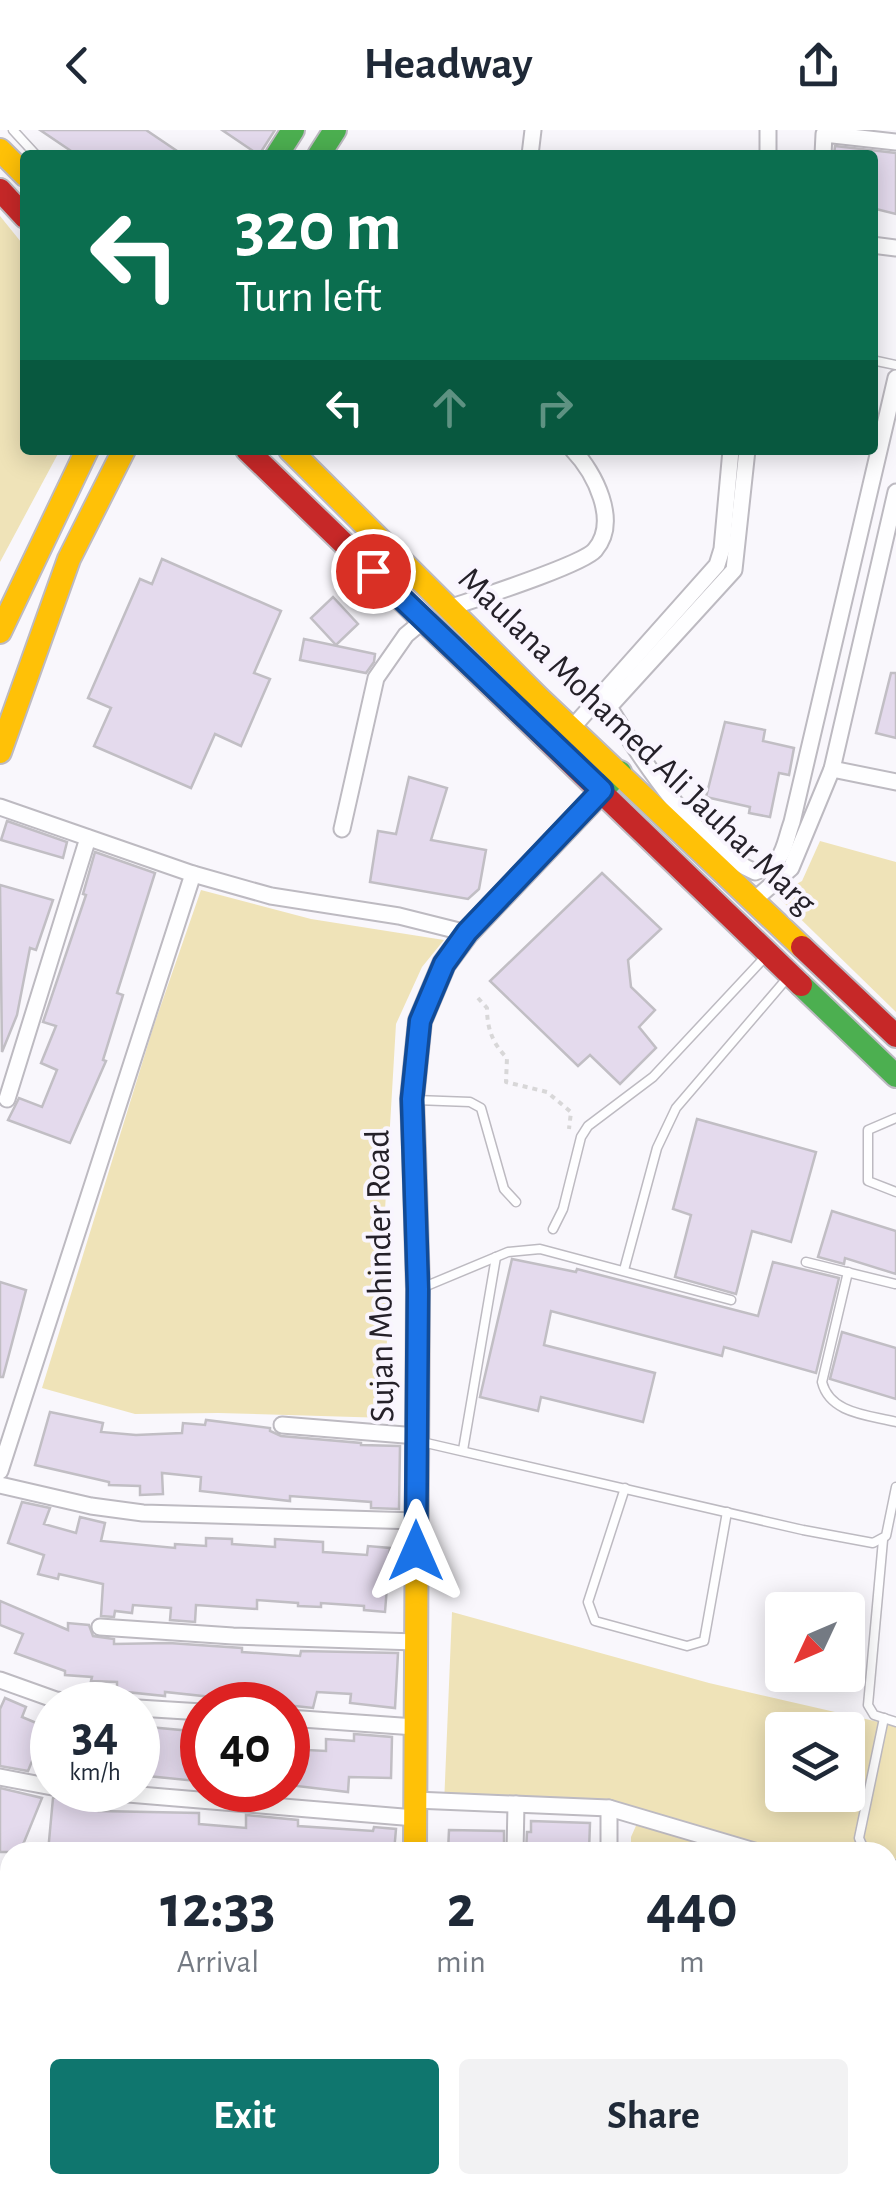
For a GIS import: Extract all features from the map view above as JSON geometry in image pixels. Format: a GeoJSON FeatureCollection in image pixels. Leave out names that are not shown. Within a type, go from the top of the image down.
{"type":"FeatureCollection","features":[{"type":"Feature","properties":{"kind":"main road"},"geometry":{"type":"LineString","coordinates":[[0,150],[20,171]]}},
{"type":"Feature","properties":{"kind":"main road"},"geometry":{"type":"LineString","coordinates":[[0,190],[20,212]]}},
{"type":"Feature","properties":{"kind":"main road"},"geometry":{"type":"LineString","coordinates":[[0,632],[85,455]]}},
{"type":"Feature","properties":{"kind":"main road"},"geometry":{"type":"LineString","coordinates":[[0,752],[27,670],[99,492],[121,455]]}},
{"type":"Feature","properties":{"kind":"main road","name":"Maulana Mohamed Ali Jauhar Marg"},"geometry":{"type":"LineString","coordinates":[[252,455],[896,1076]]}},
{"type":"Feature","properties":{"kind":"main road","name":"Maulana Mohamed Ali Jauhar Marg"},"geometry":{"type":"LineString","coordinates":[[295,455],[572,728],[896,1036]]}},
{"type":"Feature","properties":{"kind":"main road","name":"Sujan Mohinder Road"},"geometry":{"type":"LineString","coordinates":[[414,1842],[418,1289],[412,1099],[420,1021],[444,964],[467,932],[620,772]]}},
{"type":"Feature","properties":{"kind":"street"},"geometry":{"type":"LineString","coordinates":[[823,150],[824,134],[896,142]]}},
{"type":"Feature","properties":{"kind":"street"},"geometry":{"type":"LineString","coordinates":[[878,455],[896,378]]}},
{"type":"Feature","properties":{"kind":"street"},"geometry":{"type":"LineString","coordinates":[[449,608],[594,552],[605,527],[604,512],[600,492],[578,455]]}},
{"type":"Feature","properties":{"kind":"street"},"geometry":{"type":"LineString","coordinates":[[572,728],[717,565],[722,550],[731,455]]}},
{"type":"Feature","properties":{"kind":"street"},"geometry":{"type":"LineString","coordinates":[[746,455],[734,570],[609,707],[646,767],[722,852],[755,872],[774,866],[779,860],[792,822],[878,455]]}},
{"type":"Feature","properties":{"kind":"street"},"geometry":{"type":"LineString","coordinates":[[754,900],[791,868],[832,769],[896,492]]}},
{"type":"Feature","properties":{"kind":"street"},"geometry":{"type":"LineString","coordinates":[[342,829],[376,678],[406,635],[424,620]]}},
{"type":"Feature","properties":{"kind":"street"},"geometry":{"type":"LineString","coordinates":[[832,769],[896,782]]}},
{"type":"Feature","properties":{"kind":"street"},"geometry":{"type":"LineString","coordinates":[[0,807],[193,874],[271,896],[399,916],[467,932]]}},
{"type":"Feature","properties":{"kind":"street"},"geometry":{"type":"LineString","coordinates":[[8,1099],[88,838]]}},
{"type":"Feature","properties":{"kind":"street"},"geometry":{"type":"LineString","coordinates":[[0,1471],[193,874]]}},
{"type":"Feature","properties":{"kind":"street"},"geometry":{"type":"LineString","coordinates":[[282,1425],[417,1439]]}},
{"type":"Feature","properties":{"kind":"street"},"geometry":{"type":"LineString","coordinates":[[0,1485],[90,1506],[143,1512],[417,1521]]}},
{"type":"Feature","properties":{"kind":"street"},"geometry":{"type":"LineString","coordinates":[[100,1627],[416,1642]]}},
{"type":"Feature","properties":{"kind":"street"},"geometry":{"type":"LineString","coordinates":[[0,1680],[30,1691]]}},
{"type":"Feature","properties":{"kind":"street"},"geometry":{"type":"LineString","coordinates":[[310,1719],[416,1726]]}},
{"type":"Feature","properties":{"kind":"street"},"geometry":{"type":"LineString","coordinates":[[0,1778],[30,1783]]}},
{"type":"Feature","properties":{"kind":"street"},"geometry":{"type":"LineString","coordinates":[[160,1795],[415,1810],[516,1804],[610,1808],[724,1842]]}},
{"type":"Feature","properties":{"kind":"street"},"geometry":{"type":"LineString","coordinates":[[514,1842],[516,1804]]}},
{"type":"Feature","properties":{"kind":"street"},"geometry":{"type":"LineString","coordinates":[[609,1842],[610,1808]]}},
{"type":"Feature","properties":{"kind":"lane"},"geometry":{"type":"LineString","coordinates":[[13,130],[31,150]]}},
{"type":"Feature","properties":{"kind":"lane"},"geometry":{"type":"LineString","coordinates":[[553,1229],[588,1126],[653,1077],[769,953]]}},
{"type":"Feature","properties":{"kind":"lane"},"geometry":{"type":"LineString","coordinates":[[624,1270],[662,1130],[676,1108],[791,974]]}},
{"type":"Feature","properties":{"kind":"lane"},"geometry":{"type":"LineString","coordinates":[[412,1099],[470,1102],[481,1108],[486,1114],[504,1189],[516,1202]]}},
{"type":"Feature","properties":{"kind":"lane"},"geometry":{"type":"LineString","coordinates":[[896,1118],[868,1130],[868,1181],[896,1192]]}},
{"type":"Feature","properties":{"kind":"lane"},"geometry":{"type":"LineString","coordinates":[[418,1289],[508,1252],[540,1250],[731,1300]]}},
{"type":"Feature","properties":{"kind":"lane"},"geometry":{"type":"LineString","coordinates":[[462,1450],[496,1257]]}},
{"type":"Feature","properties":{"kind":"lane"},"geometry":{"type":"LineString","coordinates":[[806,1262],[895,1284]]}},
{"type":"Feature","properties":{"kind":"lane"},"geometry":{"type":"LineString","coordinates":[[848,1272],[822,1382],[824,1391],[836,1405],[896,1422]]}},
{"type":"Feature","properties":{"kind":"lane"},"geometry":{"type":"LineString","coordinates":[[417,1439],[820,1534],[873,1543],[883,1540]]}},
{"type":"Feature","properties":{"kind":"lane"},"geometry":{"type":"LineString","coordinates":[[896,1487],[883,1540],[868,1705],[874,1715],[896,1722]]}},
{"type":"Feature","properties":{"kind":"lane"},"geometry":{"type":"LineString","coordinates":[[626,1488],[588,1602],[595,1622],[688,1646],[704,1640],[727,1512]]}},
{"type":"Feature","properties":{"kind":"lane"},"geometry":{"type":"LineString","coordinates":[[860,1842],[884,1718]]}},
{"type":"Feature","properties":{"kind":"path"},"geometry":{"type":"LineString","coordinates":[[478,998],[487,1008],[487,1023],[496,1047],[508,1058],[506,1082],[547,1092],[571,1112],[569,1136]]}},
{"type":"Feature","properties":{"kind":"shaded area"},"geometry":{"type":"Polygon","coordinates":[[[0,216],[20,241],[20,455],[57,455],[0,562],[0,216]]]}},
{"type":"Feature","properties":{"kind":"shaded area"},"geometry":{"type":"Polygon","coordinates":[[[820,841],[896,862],[896,1012],[776,895],[802,881],[820,841]]]}},
{"type":"Feature","properties":{"kind":"shaded area"},"geometry":{"type":"Polygon","coordinates":[[[201,890],[311,919],[444,940],[422,967],[396,1024],[385,1210],[388,1418],[135,1414],[42,1388],[153,1028],[201,890]]]}},
{"type":"Feature","properties":{"kind":"shaded area"},"geometry":{"type":"Polygon","coordinates":[[[452,1612],[709,1683],[835,1712],[765,1712],[765,1812],[865,1812],[865,1719],[896,1726],[896,1842],[631,1842],[639,1819],[604,1810],[444,1805],[452,1612]]]}},
{"type":"Feature","properties":{"kind":"building"},"geometry":{"type":"Polygon","coordinates":[[[40,130],[146,130],[176,150],[70,150],[40,130]]]}},
{"type":"Feature","properties":{"kind":"building"},"geometry":{"type":"Polygon","coordinates":[[[222,130],[275,130],[262,150],[252,150],[222,130]]]}},
{"type":"Feature","properties":{"kind":"building"},"geometry":{"type":"Polygon","coordinates":[[[835,146],[870,150],[835,150],[835,146]]]}},
{"type":"Feature","properties":{"kind":"building"},"geometry":{"type":"Polygon","coordinates":[[[878,151],[896,153],[896,214],[878,210],[878,151]]]}},
{"type":"Feature","properties":{"kind":"building"},"geometry":{"type":"Polygon","coordinates":[[[162,559],[281,611],[254,673],[270,679],[241,746],[215,734],[191,788],[94,746],[111,708],[88,698],[140,579],[152,584],[162,559]]]}},
{"type":"Feature","properties":{"kind":"building"},"geometry":{"type":"Polygon","coordinates":[[[333,597],[358,624],[336,645],[311,618],[333,597]]]}},
{"type":"Feature","properties":{"kind":"building"},"geometry":{"type":"Polygon","coordinates":[[[304,639],[375,654],[374,662],[366,673],[300,660],[304,639]]]}},
{"type":"Feature","properties":{"kind":"building"},"geometry":{"type":"Polygon","coordinates":[[[891,673],[896,673],[896,738],[876,733],[891,673]]]}},
{"type":"Feature","properties":{"kind":"building"},"geometry":{"type":"Polygon","coordinates":[[[725,722],[765,730],[763,741],[794,748],[789,775],[779,773],[770,817],[749,813],[750,807],[706,797],[725,722]]]}},
{"type":"Feature","properties":{"kind":"building"},"geometry":{"type":"Polygon","coordinates":[[[409,777],[447,788],[431,840],[486,850],[479,889],[468,899],[370,882],[378,831],[396,834],[409,777]]]}},
{"type":"Feature","properties":{"kind":"building"},"geometry":{"type":"Polygon","coordinates":[[[7,821],[67,842],[63,858],[1,840],[7,821]]]}},
{"type":"Feature","properties":{"kind":"building"},"geometry":{"type":"Polygon","coordinates":[[[95,852],[155,873],[117,993],[123,995],[103,1060],[106,1061],[70,1143],[8,1120],[19,1098],[42,1107],[57,1070],[41,1063],[56,1026],[43,1022],[86,895],[83,894],[95,852]]]}},
{"type":"Feature","properties":{"kind":"building"},"geometry":{"type":"Polygon","coordinates":[[[602,873],[661,929],[628,960],[631,987],[655,1010],[639,1027],[656,1048],[620,1084],[590,1055],[578,1066],[490,981],[602,873]]]}},
{"type":"Feature","properties":{"kind":"building"},"geometry":{"type":"Polygon","coordinates":[[[0,885],[53,900],[36,950],[30,948],[17,1015],[2,1052],[0,885]]]}},
{"type":"Feature","properties":{"kind":"building"},"geometry":{"type":"Polygon","coordinates":[[[697,1119],[816,1152],[791,1242],[752,1231],[736,1294],[675,1277],[691,1215],[673,1209],[697,1119]]]}},
{"type":"Feature","properties":{"kind":"building"},"geometry":{"type":"Polygon","coordinates":[[[832,1211],[896,1231],[896,1274],[845,1258],[844,1264],[818,1257],[832,1211]]]}},
{"type":"Feature","properties":{"kind":"building"},"geometry":{"type":"Polygon","coordinates":[[[512,1259],[576,1272],[577,1269],[758,1316],[773,1262],[839,1278],[816,1373],[724,1347],[722,1356],[551,1311],[544,1345],[655,1373],[643,1422],[541,1397],[538,1411],[480,1397],[512,1259]]]}},
{"type":"Feature","properties":{"kind":"building"},"geometry":{"type":"Polygon","coordinates":[[[0,1282],[26,1290],[3,1377],[0,1377],[0,1282]]]}},
{"type":"Feature","properties":{"kind":"building"},"geometry":{"type":"Polygon","coordinates":[[[842,1332],[896,1348],[896,1399],[830,1379],[842,1332]]]}},
{"type":"Feature","properties":{"kind":"building"},"geometry":{"type":"Polygon","coordinates":[[[50,1412],[103,1423],[101,1432],[182,1433],[183,1423],[205,1425],[206,1420],[270,1428],[281,1436],[400,1446],[399,1509],[371,1508],[371,1502],[290,1496],[290,1501],[200,1491],[201,1477],[162,1473],[163,1494],[140,1495],[140,1486],[109,1485],[35,1465],[50,1412]]]}},
{"type":"Feature","properties":{"kind":"building"},"geometry":{"type":"Polygon","coordinates":[[[22,1502],[50,1508],[44,1524],[76,1533],[80,1517],[105,1523],[101,1541],[175,1548],[175,1544],[206,1546],[206,1538],[275,1547],[275,1539],[323,1542],[323,1552],[367,1555],[368,1546],[390,1548],[385,1612],[364,1610],[364,1606],[298,1606],[257,1600],[257,1609],[196,1605],[195,1622],[170,1620],[171,1608],[133,1605],[132,1613],[115,1611],[114,1617],[101,1616],[103,1584],[59,1574],[58,1579],[38,1574],[44,1555],[8,1543],[22,1502]]]}},
{"type":"Feature","properties":{"kind":"building"},"geometry":{"type":"Polygon","coordinates":[[[0,1601],[68,1630],[68,1623],[89,1625],[93,1636],[114,1639],[114,1644],[169,1643],[300,1656],[301,1651],[398,1653],[395,1708],[350,1703],[351,1694],[317,1692],[310,1708],[310,1682],[180,1682],[180,1694],[165,1692],[165,1696],[160,1695],[160,1682],[91,1681],[92,1677],[65,1675],[65,1671],[15,1653],[23,1634],[0,1625],[0,1601]]]}},
{"type":"Feature","properties":{"kind":"building"},"geometry":{"type":"Polygon","coordinates":[[[5,1698],[26,1707],[22,1717],[30,1720],[28,1771],[0,1766],[0,1709],[5,1698]]]}},
{"type":"Feature","properties":{"kind":"building"},"geometry":{"type":"Polygon","coordinates":[[[160,1728],[180,1730],[180,1779],[160,1777],[160,1728]]]}},
{"type":"Feature","properties":{"kind":"building"},"geometry":{"type":"Polygon","coordinates":[[[354,1734],[392,1737],[391,1778],[349,1777],[348,1792],[310,1788],[310,1750],[326,1751],[326,1739],[354,1741],[354,1734]]]}},
{"type":"Feature","properties":{"kind":"building"},"geometry":{"type":"Polygon","coordinates":[[[0,1788],[30,1795],[30,1812],[36,1812],[24,1842],[0,1842],[0,1788]]]}},
{"type":"Feature","properties":{"kind":"building"},"geometry":{"type":"Polygon","coordinates":[[[52,1812],[199,1813],[199,1824],[246,1828],[246,1815],[298,1820],[298,1826],[396,1829],[395,1842],[49,1842],[52,1812]]]}},
{"type":"Feature","properties":{"kind":"building"},"geometry":{"type":"Polygon","coordinates":[[[531,1821],[590,1823],[589,1842],[526,1842],[527,1832],[531,1832],[531,1821]]]}},
{"type":"Feature","properties":{"kind":"building"},"geometry":{"type":"Polygon","coordinates":[[[449,1830],[504,1831],[504,1842],[448,1842],[449,1830]]]}},
{"type":"Feature","properties":{"kind":"traffic: fast"},"geometry":{"type":"LineString","coordinates":[[280,150],[293,130]]}},
{"type":"Feature","properties":{"kind":"traffic: fast"},"geometry":{"type":"LineString","coordinates":[[322,150],[335,130]]}},
{"type":"Feature","properties":{"kind":"traffic: fast"},"geometry":{"type":"LineString","coordinates":[[414,1150],[412,1099],[420,1021],[444,964],[467,933],[620,772]]}},
{"type":"Feature","properties":{"kind":"traffic: fast"},"geometry":{"type":"LineString","coordinates":[[801,985],[896,1076]]}},
{"type":"Feature","properties":{"kind":"traffic: slow"},"geometry":{"type":"LineString","coordinates":[[0,150],[20,170]]}},
{"type":"Feature","properties":{"kind":"traffic: slow"},"geometry":{"type":"LineString","coordinates":[[0,632],[85,455]]}},
{"type":"Feature","properties":{"kind":"traffic: slow"},"geometry":{"type":"LineString","coordinates":[[0,752],[69,559],[121,455]]}},
{"type":"Feature","properties":{"kind":"traffic: slow"},"geometry":{"type":"LineString","coordinates":[[295,455],[539,698],[802,947]]}},
{"type":"Feature","properties":{"kind":"traffic: slow"},"geometry":{"type":"LineString","coordinates":[[414,1150],[418,1289],[415,1842]]}},
{"type":"Feature","properties":{"kind":"traffic: jam"},"geometry":{"type":"LineString","coordinates":[[0,190],[20,212]]}},
{"type":"Feature","properties":{"kind":"traffic: jam"},"geometry":{"type":"LineString","coordinates":[[252,455],[801,985]]}},
{"type":"Feature","properties":{"kind":"traffic: jam"},"geometry":{"type":"LineString","coordinates":[[802,947],[896,1036]]}},
{"type":"Feature","properties":{"kind":"route"},"geometry":{"type":"LineString","coordinates":[[373,571],[602,790],[467,932],[444,964],[420,1021],[412,1099],[418,1289],[416,1551]]}}]}
